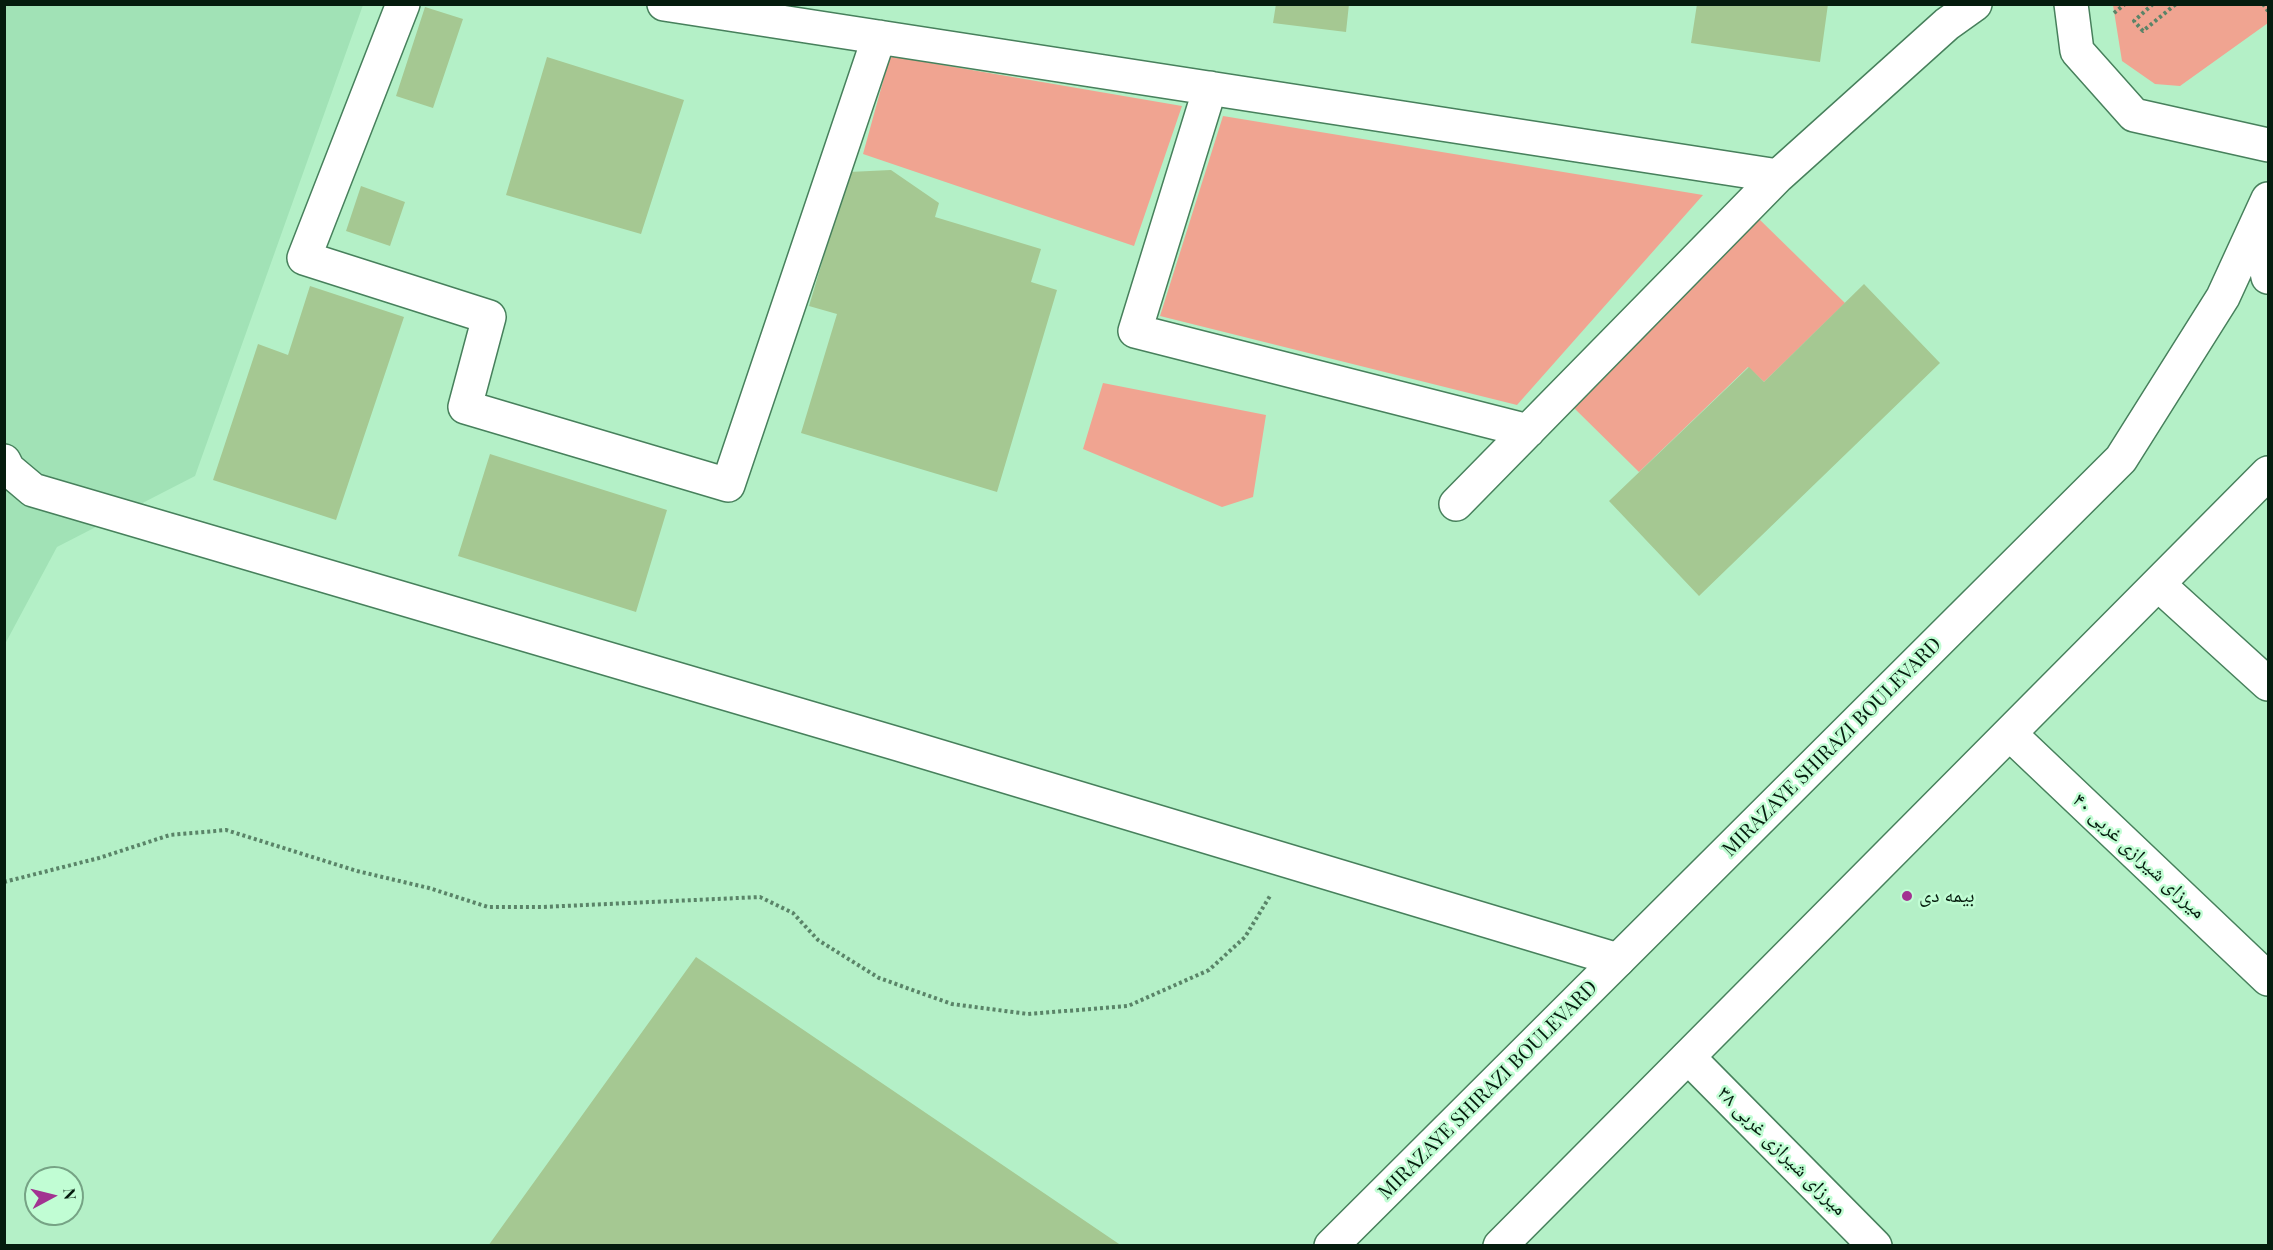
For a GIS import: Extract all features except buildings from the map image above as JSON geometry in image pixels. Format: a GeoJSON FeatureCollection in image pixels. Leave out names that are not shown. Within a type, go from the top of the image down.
{"type":"FeatureCollection","features":[{"type":"Feature","properties":{"kind":"street"},"geometry":{"type":"LineString","coordinates":[[404,4],[304,258],[489,316],[465,407],[728,485],[879,37]]}},
{"type":"Feature","properties":{"kind":"street"},"geometry":{"type":"LineString","coordinates":[[664,4],[1778,176]]}},
{"type":"Feature","properties":{"kind":"street"},"geometry":{"type":"LineString","coordinates":[[1456,504],[1778,176],[1947,24],[1975,4]]}},
{"type":"Feature","properties":{"kind":"street"},"geometry":{"type":"LineString","coordinates":[[2070,6],[2077,51],[2134,115],[2268,145]]}},
{"type":"Feature","properties":{"kind":"street"},"geometry":{"type":"LineString","coordinates":[[1210,88],[1136,331],[1528,431]]}},
{"type":"Feature","properties":{"kind":"street","name":"MIRAZAYE SHIRAZI BOULEVARD"},"geometry":{"type":"LineString","coordinates":[[1331,1245],[2121,459],[2223,297],[2268,199]]}},
{"type":"Feature","properties":{"kind":"street"},"geometry":{"type":"LineString","coordinates":[[2268,218],[2264,257],[2268,277]]}},
{"type":"Feature","properties":{"kind":"street"},"geometry":{"type":"LineString","coordinates":[[4,461],[8,469],[33,490],[898,744],[1618,960]]}},
{"type":"Feature","properties":{"kind":"street"},"geometry":{"type":"LineString","coordinates":[[1500,1245],[2268,473]]}},
{"type":"Feature","properties":{"kind":"street"},"geometry":{"type":"LineString","coordinates":[[2159,585],[2268,684]]}},
{"type":"Feature","properties":{"kind":"street","name":"میرزای شیرازی غربی ۴۰"},"geometry":{"type":"LineString","coordinates":[[2010,734],[2268,979]]}},
{"type":"Feature","properties":{"kind":"street","name":"میرزای شیرازی غربی ۳۸"},"geometry":{"type":"LineString","coordinates":[[1688,1057],[1875,1245]]}},
{"type":"Feature","properties":{"kind":"path"},"geometry":{"type":"LineString","coordinates":[[2113,4],[2114,13],[2125,4]]}},
{"type":"Feature","properties":{"kind":"path"},"geometry":{"type":"LineString","coordinates":[[2153,4],[2134,21],[2143,31],[2176,4]]}},
{"type":"Feature","properties":{"kind":"path"},"geometry":{"type":"LineString","coordinates":[[2263,4],[2268,11]]}},
{"type":"Feature","properties":{"kind":"path"},"geometry":{"type":"LineString","coordinates":[[4,882],[99,858],[170,835],[226,830],[357,871],[429,888],[488,907],[542,907],[760,897],[793,913],[818,940],[879,978],[952,1004],[1028,1014],[1128,1006],[1209,970],[1245,937],[1291,862]]}},
{"type":"Feature","properties":{"kind":"shaded area"},"geometry":{"type":"Polygon","coordinates":[[[5,5],[363,5],[195,476],[57,547],[5,644],[5,5]]]}},
{"type":"Feature","properties":{"kind":"shaded area"},"geometry":{"type":"Polygon","coordinates":[[[2113,5],[2268,5],[2268,23],[2180,86],[2155,84],[2122,61],[2113,5]]]}},
{"type":"Feature","properties":{"kind":"shaded area"},"geometry":{"type":"Polygon","coordinates":[[[890,56],[1182,106],[1134,246],[863,154],[890,56]]]}},
{"type":"Feature","properties":{"kind":"shaded area"},"geometry":{"type":"Polygon","coordinates":[[[1223,116],[1703,195],[1517,405],[1160,316],[1223,116]]]}},
{"type":"Feature","properties":{"kind":"shaded area"},"geometry":{"type":"Polygon","coordinates":[[[1758,218],[1845,303],[1764,382],[1748,367],[1639,472],[1574,408],[1758,218]]]}},
{"type":"Feature","properties":{"kind":"shaded area"},"geometry":{"type":"Polygon","coordinates":[[[1103,383],[1266,415],[1253,497],[1222,507],[1083,449],[1103,383]]]}},
{"type":"Feature","properties":{"kind":"place","name":"بیمه دی"},"geometry":{"type":"Point","coordinates":[1907,896]}}]}
